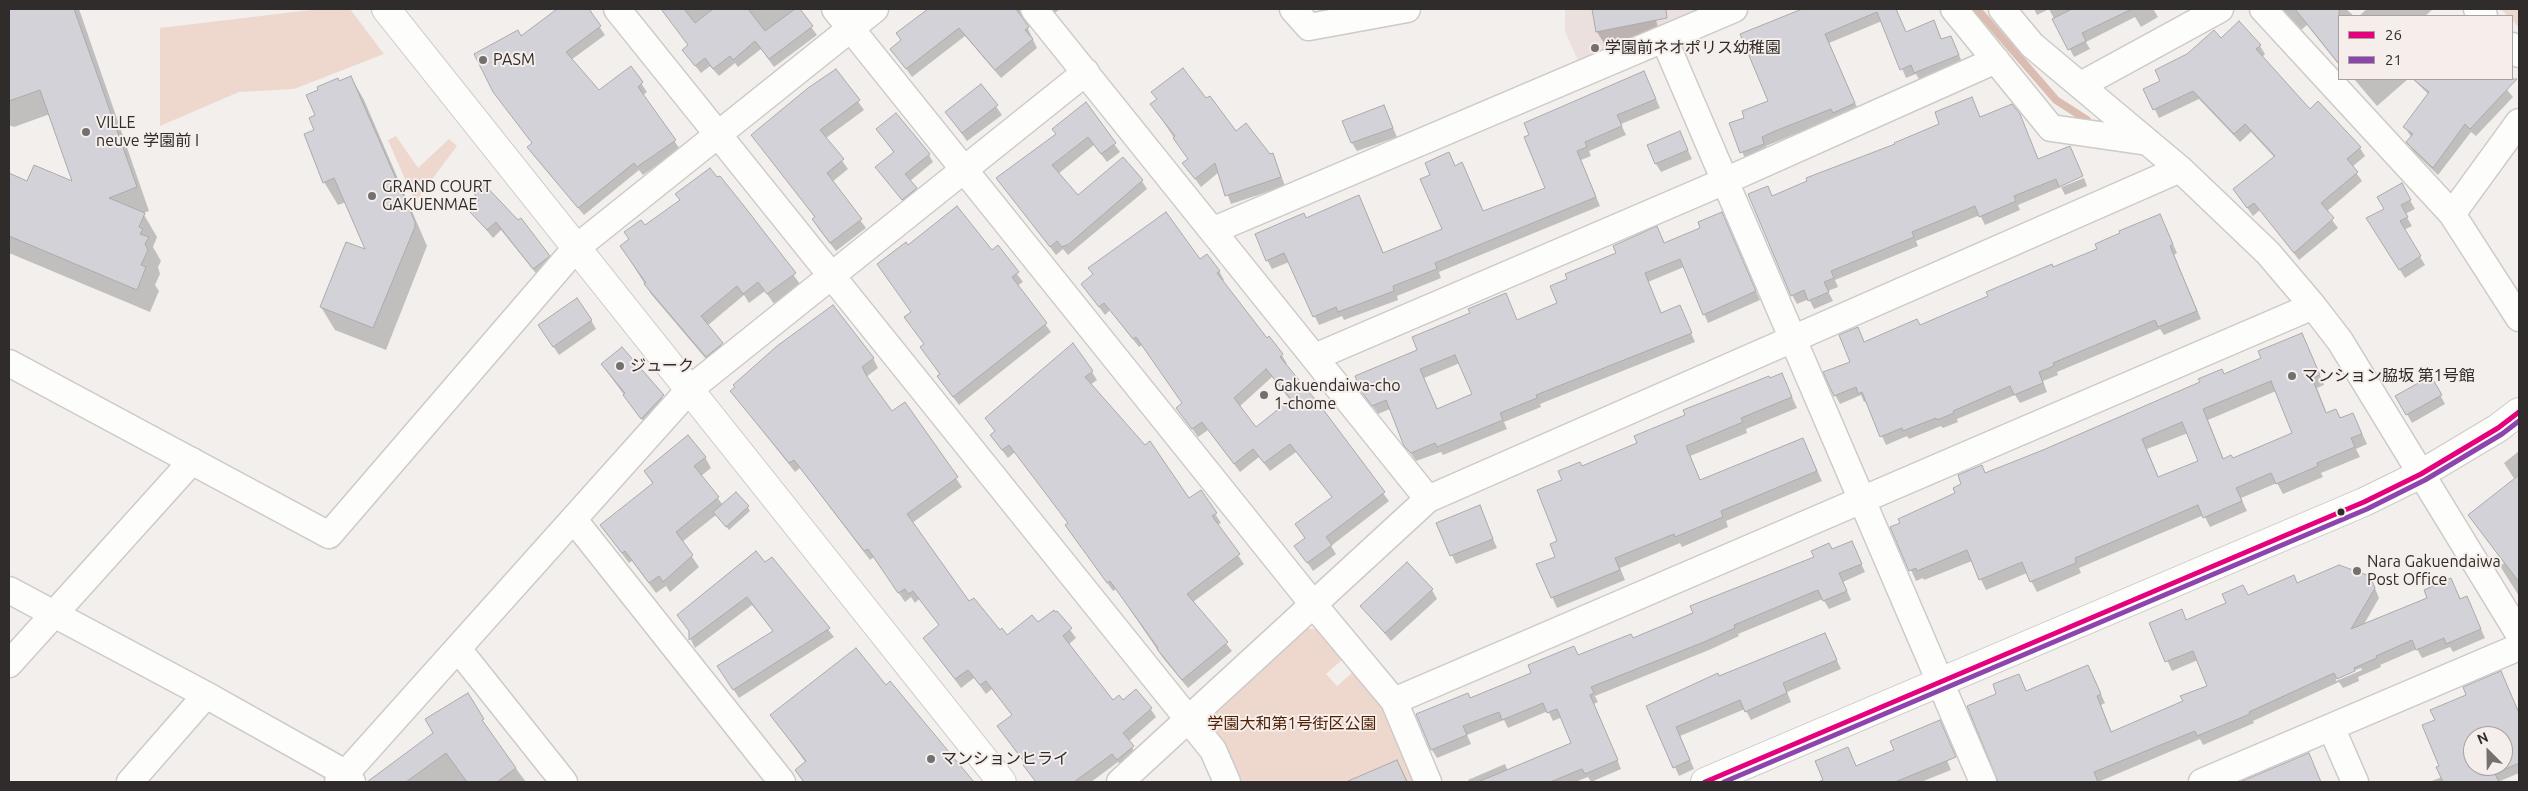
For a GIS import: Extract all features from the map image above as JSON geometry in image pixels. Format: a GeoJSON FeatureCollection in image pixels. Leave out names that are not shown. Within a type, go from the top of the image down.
{"type":"FeatureCollection","features":[{"type":"Feature","properties":{"kind":"street"},"geometry":{"type":"LineString","coordinates":[[386,9],[1002,782]]}},
{"type":"Feature","properties":{"kind":"street"},"geometry":{"type":"LineString","coordinates":[[617,9],[1213,750],[1227,782]]}},
{"type":"Feature","properties":{"kind":"street"},"geometry":{"type":"LineString","coordinates":[[9,363],[329,535],[576,248],[718,135],[843,18],[875,9]]}},
{"type":"Feature","properties":{"kind":"street"},"geometry":{"type":"LineString","coordinates":[[1034,9],[1214,230],[1428,499]]}},
{"type":"Feature","properties":{"kind":"street"},"geometry":{"type":"LineString","coordinates":[[1292,9],[1309,27],[1407,9]]}},
{"type":"Feature","properties":{"kind":"street"},"geometry":{"type":"LineString","coordinates":[[1214,230],[1734,9]]}},
{"type":"Feature","properties":{"kind":"street"},"geometry":{"type":"LineString","coordinates":[[1954,9],[2051,128],[2149,142]]}},
{"type":"Feature","properties":{"kind":"street"},"geometry":{"type":"LineString","coordinates":[[2002,9],[2032,44],[2180,169],[2268,253],[2313,306],[2340,341],[2519,634]]}},
{"type":"Feature","properties":{"kind":"street"},"geometry":{"type":"LineString","coordinates":[[2081,86],[2220,9]]}},
{"type":"Feature","properties":{"kind":"street"},"geometry":{"type":"LineString","coordinates":[[2264,9],[2452,214],[2519,318]]}},
{"type":"Feature","properties":{"kind":"street"},"geometry":{"type":"LineString","coordinates":[[843,18],[1313,604],[1394,701],[1428,782]]}},
{"type":"Feature","properties":{"kind":"street"},"geometry":{"type":"LineString","coordinates":[[1664,39],[1983,782]]}},
{"type":"Feature","properties":{"kind":"street"},"geometry":{"type":"LineString","coordinates":[[1315,357],[1725,182],[1996,60]]}},
{"type":"Feature","properties":{"kind":"street"},"geometry":{"type":"LineString","coordinates":[[9,590],[206,695],[345,779],[458,648],[690,389],[963,168],[1086,72]]}},
{"type":"Feature","properties":{"kind":"street"},"geometry":{"type":"LineString","coordinates":[[2452,214],[2519,122]]}},
{"type":"Feature","properties":{"kind":"street"},"geometry":{"type":"LineString","coordinates":[[1120,782],[1428,499],[2180,169]]}},
{"type":"Feature","properties":{"kind":"street"},"geometry":{"type":"LineString","coordinates":[[1394,701],[2313,306]]}},
{"type":"Feature","properties":{"kind":"street"},"geometry":{"type":"LineString","coordinates":[[1704,782],[2304,530],[2421,474],[2498,428],[2519,412]]}},
{"type":"Feature","properties":{"kind":"street"},"geometry":{"type":"LineString","coordinates":[[9,664],[192,461]]}},
{"type":"Feature","properties":{"kind":"street"},"geometry":{"type":"LineString","coordinates":[[574,520],[782,782]]}},
{"type":"Feature","properties":{"kind":"street"},"geometry":{"type":"LineString","coordinates":[[2202,782],[2519,647]]}},
{"type":"Feature","properties":{"kind":"street"},"geometry":{"type":"LineString","coordinates":[[458,648],[564,782]]}},
{"type":"Feature","properties":{"kind":"street"},"geometry":{"type":"LineString","coordinates":[[130,782],[206,695]]}},
{"type":"Feature","properties":{"kind":"street"},"geometry":{"type":"LineString","coordinates":[[2331,727],[2354,782]]}},
{"type":"Feature","properties":{"kind":"shaded area","name":"学園前ネオポリス幼稚園"},"geometry":{"type":"Polygon","coordinates":[[[1565,9],[1708,9],[1580,65],[1565,31],[1565,9]]]}},
{"type":"Feature","properties":{"kind":"green space"},"geometry":{"type":"Polygon","coordinates":[[[319,9],[350,9],[384,54],[294,89],[239,92],[160,126],[160,28],[319,9]]]}},
{"type":"Feature","properties":{"kind":"green space"},"geometry":{"type":"Polygon","coordinates":[[[2501,9],[2519,9],[2519,28],[2513,21],[2513,15],[2507,15],[2501,9]]]}},
{"type":"Feature","properties":{"kind":"green space"},"geometry":{"type":"Polygon","coordinates":[[[396,136],[418,168],[449,139],[457,146],[415,202],[388,140],[396,136]]]}},
{"type":"Feature","properties":{"kind":"green space","name":"学園大和第1号街区公園"},"geometry":{"type":"Polygon","coordinates":[[[1319,628],[1344,658],[1326,674],[1337,686],[1354,671],[1381,703],[1415,782],[1239,782],[1209,720],[1307,629],[1319,628]]]}},
{"type":"Feature","properties":{"kind":"building","name":"VILLE neuve 学園前 I"},"geometry":{"type":"Polygon","coordinates":[[[9,9],[74,9],[137,187],[109,198],[145,213],[139,227],[143,229],[140,234],[149,237],[145,244],[148,250],[141,265],[146,267],[137,290],[9,236],[9,173],[27,181],[34,165],[72,181],[40,90],[9,101],[9,9]]]}},
{"type":"Feature","properties":{"kind":"building"},"geometry":{"type":"Polygon","coordinates":[[[557,9],[589,9],[601,26],[566,52],[599,90],[631,66],[643,82],[638,87],[676,140],[637,167],[634,163],[578,208],[527,147],[532,143],[493,92],[474,54],[518,30],[521,36],[557,9]]]}},
{"type":"Feature","properties":{"kind":"building"},"geometry":{"type":"Polygon","coordinates":[[[661,9],[684,9],[695,23],[713,9],[748,9],[765,31],[795,9],[800,9],[813,26],[769,59],[755,41],[733,60],[730,56],[713,69],[705,58],[695,66],[682,50],[688,45],[661,9]]]}},
{"type":"Feature","properties":{"kind":"building"},"geometry":{"type":"Polygon","coordinates":[[[928,9],[1016,9],[1029,27],[1025,30],[1033,39],[995,70],[959,28],[906,69],[890,49],[901,40],[896,33],[928,9]]]}},
{"type":"Feature","properties":{"kind":"building"},"geometry":{"type":"Polygon","coordinates":[[[1592,9],[1666,9],[1667,18],[1596,32],[1592,9]]]}},
{"type":"Feature","properties":{"kind":"building"},"geometry":{"type":"Polygon","coordinates":[[[1802,9],[1896,9],[1906,32],[1934,20],[1941,39],[1951,36],[1959,55],[1914,73],[1911,65],[1900,70],[1877,12],[1825,34],[1855,103],[1833,113],[1831,109],[1775,131],[1762,137],[1764,144],[1740,153],[1729,123],[1744,118],[1742,111],[1768,101],[1740,34],[1802,9]]]}},
{"type":"Feature","properties":{"kind":"building"},"geometry":{"type":"Polygon","coordinates":[[[2072,9],[2132,9],[2082,33],[2086,41],[2068,50],[2052,19],[2072,9]]]}},
{"type":"Feature","properties":{"kind":"building"},"geometry":{"type":"Polygon","coordinates":[[[2295,9],[2339,9],[2338,63],[2295,9]]]}},
{"type":"Feature","properties":{"kind":"building"},"geometry":{"type":"Polygon","coordinates":[[[2239,21],[2261,45],[2256,49],[2310,109],[2318,101],[2361,147],[2347,159],[2358,172],[2321,203],[2334,218],[2294,253],[2254,203],[2247,208],[2233,189],[2275,156],[2245,124],[2234,134],[2193,91],[2153,110],[2143,89],[2160,81],[2155,70],[2187,54],[2214,30],[2221,38],[2239,21]]]}},
{"type":"Feature","properties":{"kind":"building"},"geometry":{"type":"Polygon","coordinates":[[[1183,68],[1206,98],[1210,96],[1236,131],[1246,123],[1270,154],[1273,153],[1281,177],[1225,196],[1215,163],[1195,179],[1182,163],[1188,159],[1173,138],[1175,136],[1150,104],[1157,99],[1151,92],[1183,68]]]}},
{"type":"Feature","properties":{"kind":"building"},"geometry":{"type":"Polygon","coordinates":[[[836,69],[860,100],[820,130],[844,159],[827,173],[862,219],[830,243],[812,219],[815,217],[751,135],[808,88],[836,69]]]}},
{"type":"Feature","properties":{"kind":"building"},"geometry":{"type":"Polygon","coordinates":[[[1644,71],[1656,99],[1617,115],[1622,126],[1585,142],[1587,147],[1577,151],[1596,197],[1435,263],[1437,269],[1393,286],[1394,291],[1338,312],[1336,307],[1313,317],[1284,253],[1266,261],[1255,234],[1304,213],[1306,218],[1359,195],[1383,253],[1442,229],[1420,179],[1430,175],[1425,163],[1449,152],[1455,166],[1462,162],[1483,211],[1545,188],[1524,137],[1529,135],[1524,123],[1644,71]]]}},
{"type":"Feature","properties":{"kind":"building","name":"GRAND COURT GAKUENMAE"},"geometry":{"type":"Polygon","coordinates":[[[351,76],[415,222],[415,227],[373,328],[320,307],[346,242],[365,249],[334,178],[323,183],[304,134],[314,130],[309,118],[315,115],[306,95],[318,90],[317,87],[338,78],[339,81],[351,76]]]}},
{"type":"Feature","properties":{"kind":"building"},"geometry":{"type":"Polygon","coordinates":[[[2517,79],[2470,129],[2465,124],[2433,168],[2406,142],[2413,134],[2403,127],[2429,92],[2414,80],[2517,79]]]}},
{"type":"Feature","properties":{"kind":"building"},"geometry":{"type":"Polygon","coordinates":[[[981,84],[998,105],[962,133],[945,112],[981,84]]]}},
{"type":"Feature","properties":{"kind":"building"},"geometry":{"type":"Polygon","coordinates":[[[1972,97],[1980,117],[2012,104],[2020,114],[2038,159],[2070,146],[2083,176],[2059,187],[2056,179],[2014,196],[2016,201],[1979,217],[1975,206],[1912,232],[1914,237],[1831,271],[1834,278],[1824,282],[1829,292],[1808,301],[1804,290],[1791,296],[1748,194],[1768,186],[1772,196],[1807,181],[1806,178],[1895,144],[1939,124],[1935,112],[1972,97]]]}},
{"type":"Feature","properties":{"kind":"building"},"geometry":{"type":"Polygon","coordinates":[[[1086,102],[1116,143],[1101,154],[1088,137],[1052,165],[1078,195],[1123,157],[1143,180],[1069,244],[1062,247],[1057,241],[1050,247],[996,178],[1056,134],[1052,129],[1086,102]]]}},
{"type":"Feature","properties":{"kind":"building"},"geometry":{"type":"Polygon","coordinates":[[[1384,105],[1393,128],[1351,143],[1342,121],[1384,105]]]}},
{"type":"Feature","properties":{"kind":"building"},"geometry":{"type":"Polygon","coordinates":[[[896,113],[930,154],[905,174],[917,188],[902,200],[875,167],[894,152],[876,129],[896,113]]]}},
{"type":"Feature","properties":{"kind":"building"},"geometry":{"type":"Polygon","coordinates":[[[1680,131],[1688,150],[1655,164],[1647,145],[1680,131]]]}},
{"type":"Feature","properties":{"kind":"building"},"geometry":{"type":"Polygon","coordinates":[[[710,168],[717,177],[720,176],[796,273],[767,294],[758,282],[743,294],[737,286],[701,316],[723,343],[706,357],[644,284],[646,283],[620,246],[629,239],[624,232],[641,220],[645,225],[680,200],[675,194],[710,168]]]}},
{"type":"Feature","properties":{"kind":"building"},"geometry":{"type":"Polygon","coordinates":[[[482,182],[518,220],[521,218],[550,256],[533,269],[496,222],[487,230],[468,210],[479,200],[472,191],[482,182]]]}},
{"type":"Feature","properties":{"kind":"building"},"geometry":{"type":"Polygon","coordinates":[[[2402,183],[2411,200],[2401,205],[2408,217],[2400,221],[2421,256],[2399,270],[2366,218],[2384,209],[2377,197],[2402,183]]]}},
{"type":"Feature","properties":{"kind":"building"},"geometry":{"type":"Polygon","coordinates":[[[957,206],[992,250],[998,245],[1019,272],[1012,277],[1047,323],[953,397],[937,376],[940,374],[920,347],[924,344],[904,317],[911,312],[877,264],[906,242],[908,245],[957,206]]]}},
{"type":"Feature","properties":{"kind":"building"},"geometry":{"type":"Polygon","coordinates":[[[1166,212],[1200,259],[1207,254],[1220,271],[1217,273],[1267,338],[1269,336],[1283,354],[1280,357],[1319,404],[1385,492],[1326,537],[1332,545],[1307,563],[1294,546],[1305,538],[1295,524],[1332,497],[1290,444],[1264,463],[1253,449],[1234,464],[1202,422],[1192,429],[1176,408],[1182,403],[1136,337],[1133,339],[1104,303],[1099,307],[1081,284],[1093,274],[1088,268],[1166,212]],[[1266,369],[1234,398],[1256,427],[1291,399],[1266,369]]]}},
{"type":"Feature","properties":{"kind":"building"},"geometry":{"type":"Polygon","coordinates":[[[1722,212],[1756,291],[1703,315],[1680,259],[1645,273],[1661,313],[1680,305],[1692,333],[1536,395],[1537,398],[1500,413],[1503,420],[1437,447],[1435,443],[1411,453],[1404,446],[1386,400],[1372,406],[1361,391],[1355,376],[1417,350],[1412,337],[1470,313],[1468,309],[1506,293],[1517,320],[1557,303],[1550,286],[1567,279],[1565,274],[1616,253],[1613,246],[1657,226],[1664,243],[1700,228],[1698,222],[1722,212]],[[1455,355],[1420,369],[1437,409],[1472,394],[1455,355]]]}},
{"type":"Feature","properties":{"kind":"building"},"geometry":{"type":"Polygon","coordinates":[[[2160,214],[2173,244],[2170,246],[2197,311],[2158,327],[2155,320],[2053,363],[2054,366],[2039,372],[2043,383],[2014,395],[2010,386],[1937,420],[1936,418],[1903,431],[1902,428],[1880,437],[1862,392],[1858,394],[1856,387],[1834,396],[1823,372],[1850,362],[1839,335],[1858,327],[1864,342],[1917,319],[1920,325],[1988,296],[1986,292],[2052,264],[2053,267],[2097,249],[2095,244],[2120,233],[2119,231],[2160,214]]]}},
{"type":"Feature","properties":{"kind":"building"},"geometry":{"type":"Polygon","coordinates":[[[577,298],[592,320],[553,347],[538,325],[577,298]]]}},
{"type":"Feature","properties":{"kind":"building"},"geometry":{"type":"Polygon","coordinates":[[[833,305],[874,358],[862,367],[868,378],[892,411],[905,402],[958,477],[907,514],[969,601],[974,598],[1000,630],[1002,628],[1007,635],[1032,615],[1038,622],[1054,610],[1055,612],[1057,611],[1072,628],[1063,636],[1113,700],[1119,695],[1123,700],[1136,689],[1152,708],[1123,733],[1134,746],[1117,760],[1112,754],[1074,782],[1036,782],[1023,765],[1025,763],[997,726],[1012,715],[986,681],[980,685],[968,670],[955,679],[923,638],[939,625],[913,591],[908,594],[905,589],[898,593],[868,549],[864,551],[794,460],[789,463],[730,391],[735,387],[733,385],[777,346],[833,305]]]}},
{"type":"Feature","properties":{"kind":"building"},"geometry":{"type":"Polygon","coordinates":[[[2302,333],[2320,375],[2312,378],[2326,413],[2336,409],[2340,418],[2353,413],[2362,434],[2351,438],[2355,447],[2317,463],[2318,466],[2276,484],[2271,473],[2236,488],[2242,501],[2203,518],[2198,505],[2075,558],[2076,563],[2030,582],[2022,562],[1979,580],[1967,550],[1917,571],[1916,568],[1909,571],[1890,527],[1900,523],[1898,519],[1955,493],[1953,488],[1961,484],[1958,475],[1982,465],[1985,473],[2043,450],[2200,382],[2198,379],[2222,369],[2224,374],[2261,358],[2258,351],[2302,333]],[[2271,381],[2203,409],[2223,459],[2231,455],[2233,458],[2292,433],[2271,381]],[[2182,422],[2142,439],[2158,477],[2198,461],[2182,422]]]}},
{"type":"Feature","properties":{"kind":"building"},"geometry":{"type":"Polygon","coordinates":[[[1073,343],[1093,371],[1085,377],[1145,445],[1150,441],[1189,498],[1201,490],[1217,513],[1212,516],[1240,554],[1187,594],[1228,642],[1182,680],[1157,649],[1110,581],[1107,583],[1065,525],[1068,523],[1009,445],[1002,450],[990,435],[995,431],[985,418],[1073,343]]]}},
{"type":"Feature","properties":{"kind":"building"},"geometry":{"type":"Polygon","coordinates":[[[622,347],[664,395],[641,419],[623,395],[625,393],[601,364],[622,347]]]}},
{"type":"Feature","properties":{"kind":"building"},"geometry":{"type":"Polygon","coordinates":[[[1782,373],[1792,397],[1741,418],[1743,422],[1686,446],[1700,480],[1803,438],[1817,471],[1721,511],[1723,517],[1675,537],[1674,534],[1615,558],[1620,570],[1551,598],[1536,564],[1555,557],[1550,544],[1557,541],[1537,490],[1562,480],[1558,471],[1580,462],[1582,466],[1637,443],[1634,436],[1685,415],[1683,410],[1769,376],[1770,378],[1782,373]]]}},
{"type":"Feature","properties":{"kind":"building"},"geometry":{"type":"Polygon","coordinates":[[[2431,376],[2442,395],[2406,415],[2395,396],[2431,376]]]}},
{"type":"Feature","properties":{"kind":"building"},"geometry":{"type":"Polygon","coordinates":[[[688,435],[706,457],[694,466],[719,497],[676,532],[693,555],[663,582],[659,576],[649,583],[625,551],[622,553],[600,525],[653,483],[644,471],[688,435]]]}},
{"type":"Feature","properties":{"kind":"building"},"geometry":{"type":"Polygon","coordinates":[[[2519,475],[2519,582],[2468,515],[2519,475]]]}},
{"type":"Feature","properties":{"kind":"building"},"geometry":{"type":"Polygon","coordinates":[[[736,492],[749,506],[726,527],[713,512],[736,492]]]}},
{"type":"Feature","properties":{"kind":"building"},"geometry":{"type":"Polygon","coordinates":[[[1480,505],[1493,539],[1450,556],[1436,523],[1480,505]]]}},
{"type":"Feature","properties":{"kind":"building"},"geometry":{"type":"Polygon","coordinates":[[[1852,541],[1862,564],[1839,573],[1847,591],[1823,601],[1818,590],[1734,625],[1735,628],[1704,642],[1591,687],[1594,693],[1590,695],[1618,760],[1585,774],[1582,769],[1550,782],[1478,782],[1571,743],[1557,709],[1547,713],[1543,703],[1502,720],[1499,712],[1463,726],[1467,735],[1431,750],[1416,714],[1468,693],[1470,698],[1531,673],[1528,665],[1574,646],[1578,655],[1631,634],[1633,638],[1693,613],[1690,606],[1814,557],[1811,551],[1829,543],[1832,549],[1852,541]]]}},
{"type":"Feature","properties":{"kind":"building"},"geometry":{"type":"Polygon","coordinates":[[[756,551],[765,562],[772,557],[830,628],[733,690],[717,666],[773,631],[747,597],[689,640],[689,631],[677,615],[756,551]]]}},
{"type":"Feature","properties":{"kind":"building"},"geometry":{"type":"Polygon","coordinates":[[[1407,562],[1433,589],[1385,633],[1360,606],[1407,562]]]}},
{"type":"Feature","properties":{"kind":"building"},"geometry":{"type":"Polygon","coordinates":[[[2339,565],[2370,576],[2375,588],[2351,629],[2427,598],[2424,590],[2451,578],[2460,599],[2467,596],[2481,629],[2446,644],[2444,638],[2416,650],[2412,640],[2376,656],[2377,658],[2354,668],[2355,671],[2337,679],[2334,673],[2249,712],[2250,714],[2197,736],[2195,731],[2094,772],[2098,782],[1998,782],[1967,706],[1996,694],[1993,684],[2019,674],[2026,691],[2088,665],[2101,694],[2097,696],[2111,732],[2183,701],[2180,696],[2207,686],[2193,651],[2165,662],[2149,623],[2182,609],[2186,620],[2226,603],[2222,594],[2243,585],[2248,595],[2294,575],[2297,583],[2339,565]]]}},
{"type":"Feature","properties":{"kind":"building"},"geometry":{"type":"Polygon","coordinates":[[[1825,633],[1837,660],[1783,683],[1787,693],[1745,712],[1740,700],[1676,727],[1690,760],[1673,768],[1646,706],[1718,673],[1719,676],[1825,633]]]}},
{"type":"Feature","properties":{"kind":"building"},"geometry":{"type":"Polygon","coordinates":[[[856,648],[886,685],[890,681],[974,782],[804,782],[795,770],[806,761],[770,715],[856,648]]]}},
{"type":"Feature","properties":{"kind":"building"},"geometry":{"type":"Polygon","coordinates":[[[2501,671],[2519,713],[2519,763],[2513,766],[2513,726],[2463,726],[2463,776],[2496,776],[2499,782],[2443,782],[2436,767],[2439,766],[2422,725],[2435,720],[2430,710],[2466,695],[2463,687],[2501,671]]]}},
{"type":"Feature","properties":{"kind":"building"},"geometry":{"type":"Polygon","coordinates":[[[468,693],[484,719],[482,720],[516,768],[497,782],[467,782],[446,753],[406,782],[367,782],[433,733],[425,719],[468,693]]]}},
{"type":"Feature","properties":{"kind":"building"},"geometry":{"type":"Polygon","coordinates":[[[1940,720],[1956,757],[1895,782],[1818,782],[1823,780],[1815,761],[1848,747],[1856,766],[1894,750],[1890,741],[1940,720]]]}},
{"type":"Feature","properties":{"kind":"building"},"geometry":{"type":"Polygon","coordinates":[[[2309,753],[2321,782],[2240,782],[2309,753]]]}},
{"type":"Feature","properties":{"kind":"building"},"geometry":{"type":"Polygon","coordinates":[[[1397,760],[1407,782],[1346,782],[1397,760]]]}},
{"type":"Feature","properties":{"kind":"waterway"},"geometry":{"type":"LineString","coordinates":[[1977,9],[2056,100],[2087,120]]}},
{"type":"Feature","properties":{"kind":"transit line","name":"26"},"geometry":{"type":"LineString","coordinates":[[1705,782],[2364,502],[2421,474],[2498,428],[2519,412]]}},
{"type":"Feature","properties":{"kind":"transit line","name":"21"},"geometry":{"type":"LineString","coordinates":[[1724,782],[2367,509],[2425,480],[2502,434],[2519,421]]}},
{"type":"Feature","properties":{"kind":"place","name":"学園前ネオポリス幼稚園"},"geometry":{"type":"Point","coordinates":[1595,48]}},
{"type":"Feature","properties":{"kind":"place","name":"PASM"},"geometry":{"type":"Point","coordinates":[483,60]}},
{"type":"Feature","properties":{"kind":"place","name":"VILLE neuve 学園前 I"},"geometry":{"type":"Point","coordinates":[86,132]}},
{"type":"Feature","properties":{"kind":"place","name":"GRAND COURT GAKUENMAE"},"geometry":{"type":"Point","coordinates":[372,196]}},
{"type":"Feature","properties":{"kind":"place","name":"ジューク"},"geometry":{"type":"Point","coordinates":[620,366]}},
{"type":"Feature","properties":{"kind":"place","name":"マンション脇坂 第1号館"},"geometry":{"type":"Point","coordinates":[2292,376]}},
{"type":"Feature","properties":{"kind":"place","name":"Gakuendaiwa-cho 1-chome"},"geometry":{"type":"Point","coordinates":[1264,395]}},
{"type":"Feature","properties":{"kind":"place","name":"Nara Gakuendaiwa Post Office"},"geometry":{"type":"Point","coordinates":[2357,571]}},
{"type":"Feature","properties":{"kind":"place","name":"マンションヒライ"},"geometry":{"type":"Point","coordinates":[931,759]}}]}
